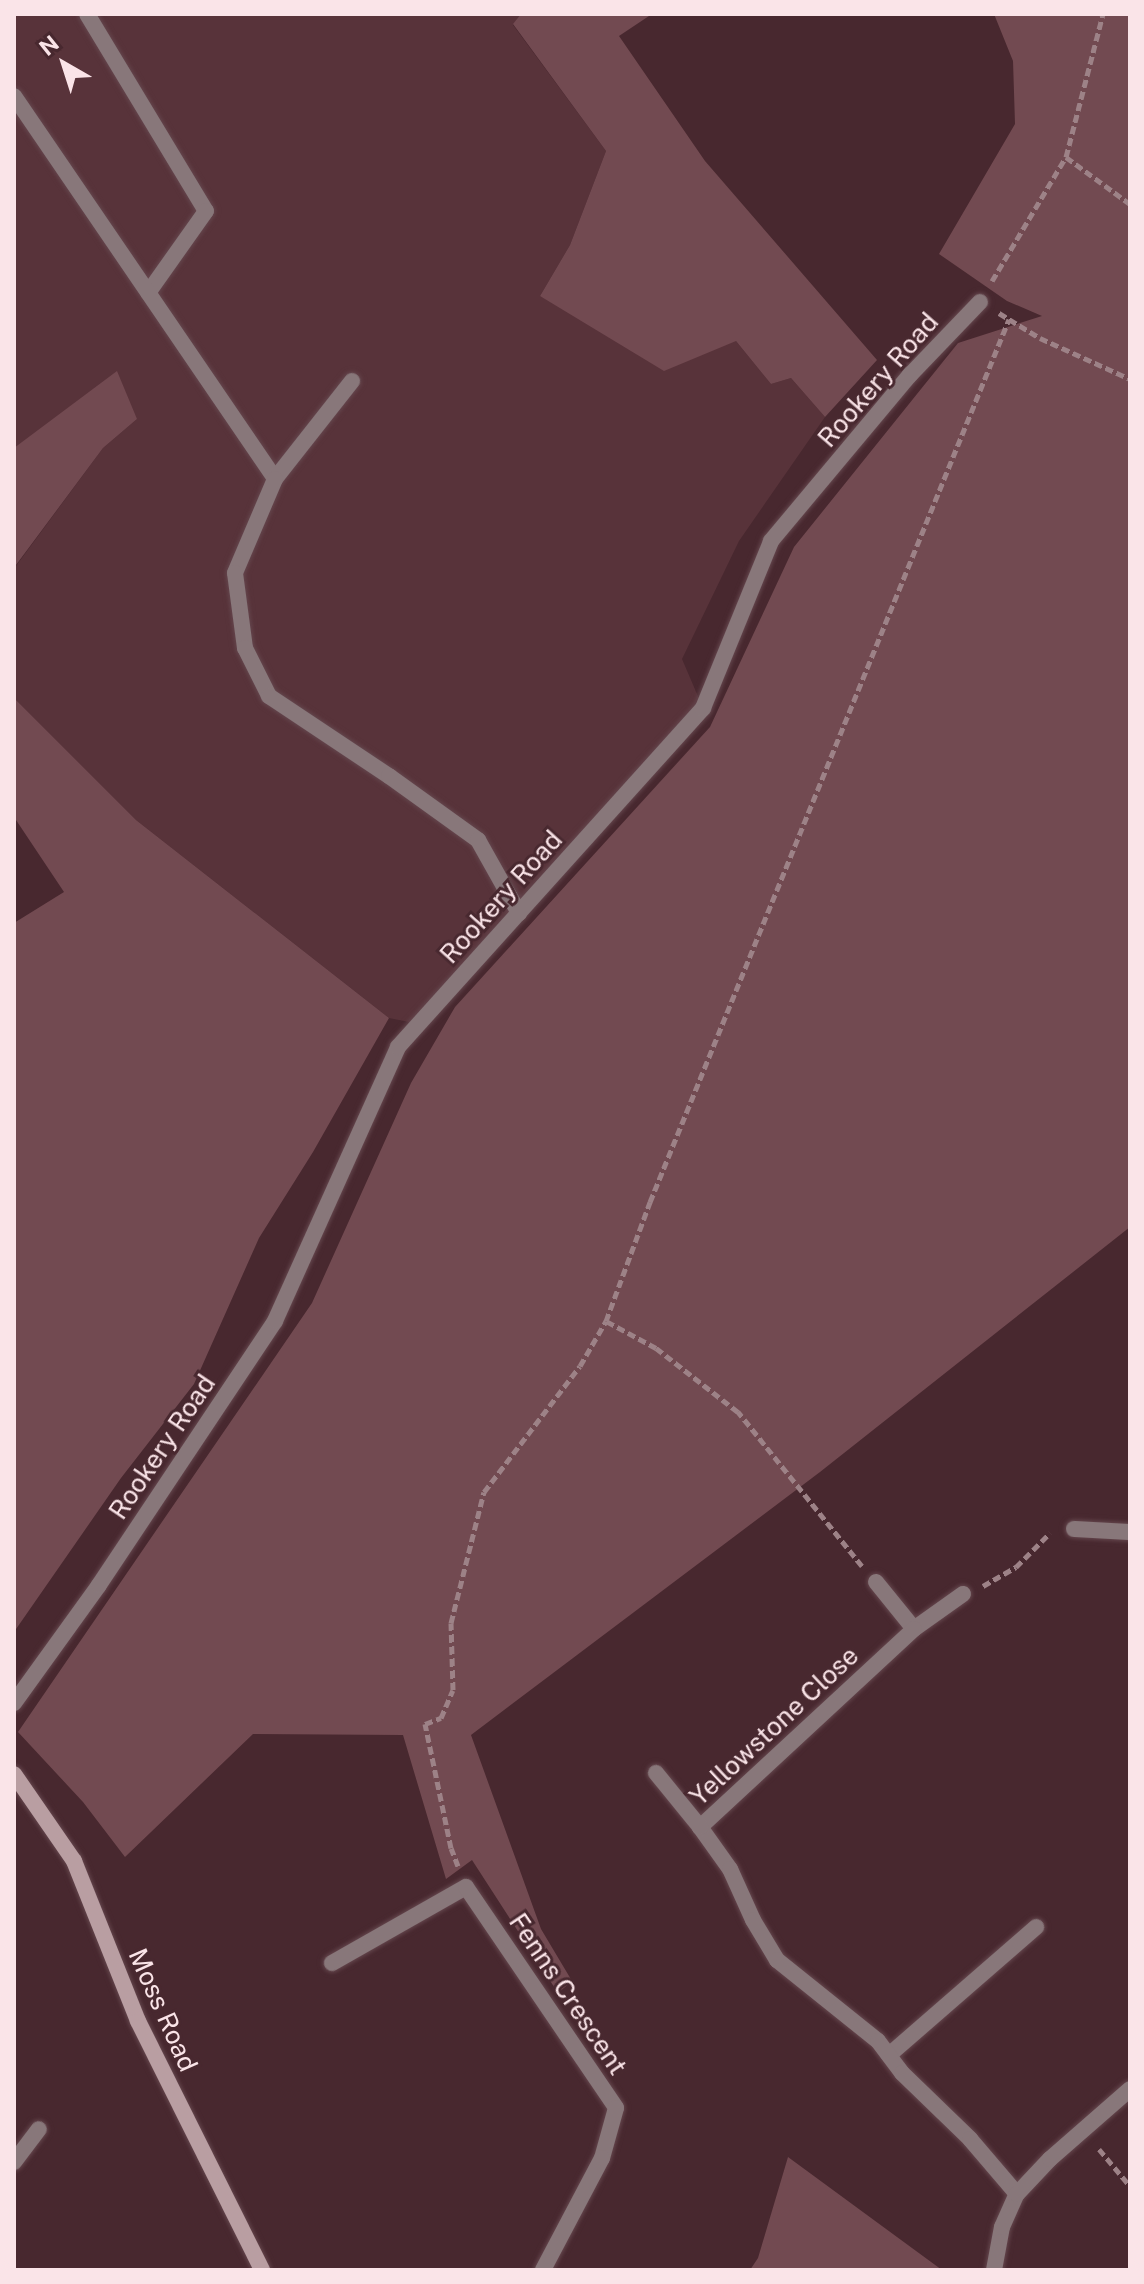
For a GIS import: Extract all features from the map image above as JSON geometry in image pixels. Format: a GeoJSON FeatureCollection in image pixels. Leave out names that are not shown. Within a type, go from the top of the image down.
{"type":"FeatureCollection","features":[{"type":"Feature","properties":{"kind":"street"},"geometry":{"type":"LineString","coordinates":[[87,14],[206,211],[148,293]]}},
{"type":"Feature","properties":{"kind":"street"},"geometry":{"type":"LineString","coordinates":[[14,96],[275,479]]}},
{"type":"Feature","properties":{"kind":"street","name":"Rookery Road"},"geometry":{"type":"LineString","coordinates":[[14,1703],[99,1585],[275,1321],[398,1047],[703,708],[771,541],[910,375],[980,302]]}},
{"type":"Feature","properties":{"kind":"street"},"geometry":{"type":"LineString","coordinates":[[352,381],[275,479],[235,573],[245,648],[269,696],[478,840],[519,913]]}},
{"type":"Feature","properties":{"kind":"street"},"geometry":{"type":"LineString","coordinates":[[1074,1529],[1130,1532]]}},
{"type":"Feature","properties":{"kind":"street"},"geometry":{"type":"LineString","coordinates":[[876,1582],[914,1629]]}},
{"type":"Feature","properties":{"kind":"street","name":"Yellowstone Close"},"geometry":{"type":"LineString","coordinates":[[963,1594],[914,1629],[700,1827],[730,1869],[753,1920],[777,1960],[878,2041],[933,2106],[970,2139],[1017,2194]]}},
{"type":"Feature","properties":{"kind":"street"},"geometry":{"type":"LineString","coordinates":[[656,1773],[700,1827]]}},
{"type":"Feature","properties":{"kind":"street","name":"Moss Road"},"geometry":{"type":"LineString","coordinates":[[14,1774],[74,1861],[138,2021],[262,2270]]}},
{"type":"Feature","properties":{"kind":"street"},"geometry":{"type":"LineString","coordinates":[[332,1963],[466,1887]]}},
{"type":"Feature","properties":{"kind":"street","name":"Fenns Crescent"},"geometry":{"type":"LineString","coordinates":[[466,1887],[616,2108],[602,2158],[543,2270]]}},
{"type":"Feature","properties":{"kind":"street"},"geometry":{"type":"LineString","coordinates":[[889,2055],[1036,1927]]}},
{"type":"Feature","properties":{"kind":"street"},"geometry":{"type":"LineString","coordinates":[[994,2270],[1002,2227],[1017,2194],[1083,2129],[1130,2089]]}},
{"type":"Feature","properties":{"kind":"street"},"geometry":{"type":"LineString","coordinates":[[14,2162],[39,2129]]}},
{"type":"Feature","properties":{"kind":"path"},"geometry":{"type":"LineString","coordinates":[[1103,14],[1066,157],[980,302],[1040,338],[1130,379]]}},
{"type":"Feature","properties":{"kind":"path"},"geometry":{"type":"LineString","coordinates":[[1066,157],[1130,204]]}},
{"type":"Feature","properties":{"kind":"path"},"geometry":{"type":"LineString","coordinates":[[466,1887],[451,1848],[425,1724],[441,1718],[453,1690],[451,1623],[484,1492],[580,1366],[606,1321],[662,1172],[1009,319]]}},
{"type":"Feature","properties":{"kind":"path"},"geometry":{"type":"LineString","coordinates":[[606,1321],[656,1348],[738,1412],[876,1582]]}},
{"type":"Feature","properties":{"kind":"path"},"geometry":{"type":"LineString","coordinates":[[963,1594],[1016,1567],[1051,1533],[1074,1529]]}},
{"type":"Feature","properties":{"kind":"path"},"geometry":{"type":"LineString","coordinates":[[1083,2129],[1130,2186]]}},
{"type":"Feature","properties":{"kind":"shaded area"},"geometry":{"type":"Polygon","coordinates":[[[14,14],[521,14],[513,25],[606,151],[570,245],[540,296],[736,341],[771,384],[791,378],[825,417],[739,541],[682,659],[703,708],[419,1024],[389,1018],[136,820],[14,698],[16,566],[103,448],[137,419],[14,448],[14,14]]]}},
{"type":"Feature","properties":{"kind":"shaded area"},"geometry":{"type":"Polygon","coordinates":[[[521,14],[652,14],[619,36],[705,161],[877,360],[825,417],[791,378],[771,384],[736,341],[664,371],[540,296],[570,245],[606,151],[513,24],[521,14]]]}},
{"type":"Feature","properties":{"kind":"shaded area"},"geometry":{"type":"Polygon","coordinates":[[[994,14],[1130,14],[1130,1227],[820,1472],[471,1735],[541,1929],[572,1981],[558,1993],[472,1860],[446,1879],[403,1735],[253,1734],[125,1857],[83,1802],[18,1732],[312,1303],[411,1083],[455,1007],[710,727],[794,547],[958,343],[1042,316],[1007,301],[939,254],[1015,124],[1013,61],[994,14]]]}},
{"type":"Feature","properties":{"kind":"shaded area"},"geometry":{"type":"Polygon","coordinates":[[[117,371],[137,419],[103,448],[16,565],[14,581],[14,448],[117,371]]]}},
{"type":"Feature","properties":{"kind":"shaded area"},"geometry":{"type":"Polygon","coordinates":[[[14,698],[136,820],[389,1018],[313,1152],[259,1238],[194,1384],[121,1478],[14,1632],[14,923],[64,892],[14,817],[14,698]]]}},
{"type":"Feature","properties":{"kind":"shaded area"},"geometry":{"type":"Polygon","coordinates":[[[788,2157],[942,2270],[750,2270],[758,2258],[788,2157]]]}}]}
